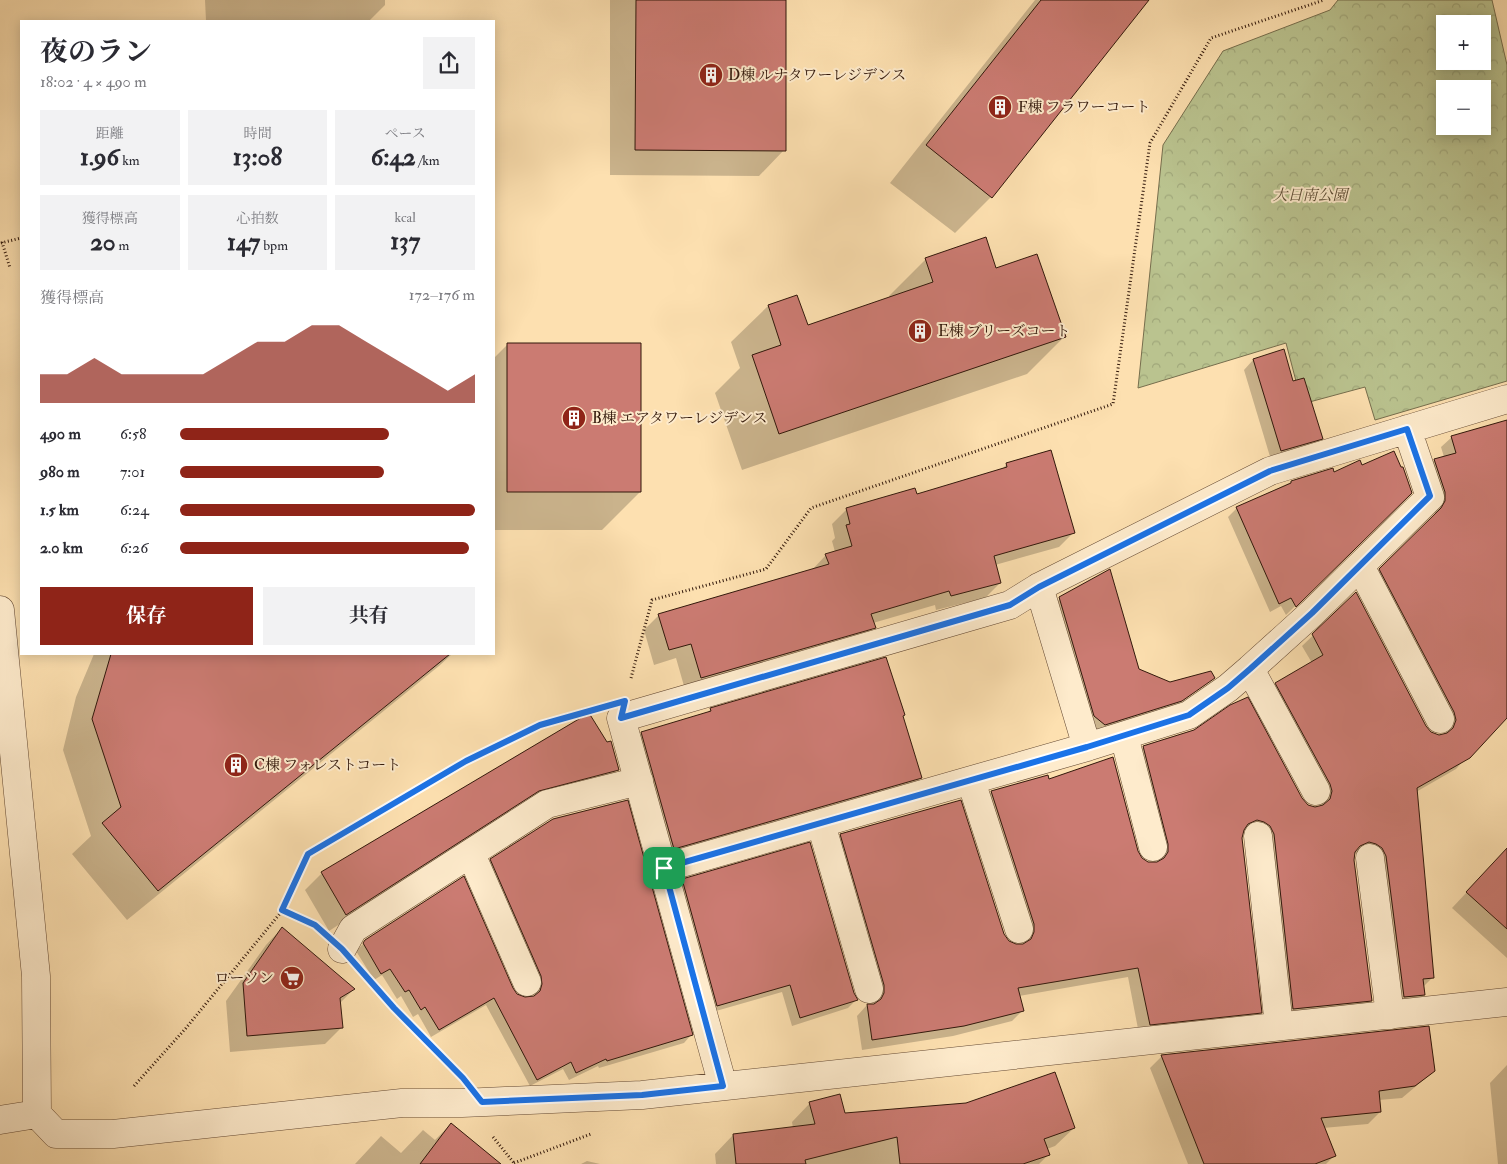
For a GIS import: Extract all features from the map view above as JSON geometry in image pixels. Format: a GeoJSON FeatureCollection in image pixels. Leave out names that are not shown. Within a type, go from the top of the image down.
{"type":"FeatureCollection","features":[{"type":"Feature","properties":{"kind":"street"},"geometry":{"type":"LineString","coordinates":[[723,1086],[621,718],[1010,605],[1039,587],[1270,471],[1507,400]]}},
{"type":"Feature","properties":{"kind":"street"},"geometry":{"type":"LineString","coordinates":[[664,868],[971,781],[1189,715],[1228,688],[1250,669],[1360,566],[1430,496],[1407,429]]}},
{"type":"Feature","properties":{"kind":"street"},"geometry":{"type":"LineString","coordinates":[[1360,566],[1440,719]]}},
{"type":"Feature","properties":{"kind":"street"},"geometry":{"type":"LineString","coordinates":[[1039,587],[1087,747]]}},
{"type":"Feature","properties":{"kind":"street"},"geometry":{"type":"LineString","coordinates":[[0,610],[36,976],[37,1114],[56,1134],[113,1134],[402,1103],[482,1102],[642,1095],[1507,1002]]}},
{"type":"Feature","properties":{"kind":"street"},"geometry":{"type":"LineString","coordinates":[[1250,669],[1316,792]]}},
{"type":"Feature","properties":{"kind":"street"},"geometry":{"type":"LineString","coordinates":[[1124,736],[1153,847]]}},
{"type":"Feature","properties":{"kind":"street"},"geometry":{"type":"LineString","coordinates":[[342,949],[353,929],[547,804],[639,781]]}},
{"type":"Feature","properties":{"kind":"street"},"geometry":{"type":"LineString","coordinates":[[971,781],[1019,929]]}},
{"type":"Feature","properties":{"kind":"street"},"geometry":{"type":"LineString","coordinates":[[821,824],[868,989]]}},
{"type":"Feature","properties":{"kind":"street"},"geometry":{"type":"LineString","coordinates":[[1258,836],[1279,1026]]}},
{"type":"Feature","properties":{"kind":"street"},"geometry":{"type":"LineString","coordinates":[[471,854],[527,982]]}},
{"type":"Feature","properties":{"kind":"street"},"geometry":{"type":"LineString","coordinates":[[1370,858],[1390,1015]]}},
{"type":"Feature","properties":{"kind":"street"},"geometry":{"type":"LineString","coordinates":[[0,1120],[37,1114]]}},
{"type":"Feature","properties":{"kind":"path"},"geometry":{"type":"LineString","coordinates":[[621,718],[652,600],[766,569],[811,508],[1113,404],[1150,143],[1211,38],[1324,0]]}},
{"type":"Feature","properties":{"kind":"path"},"geometry":{"type":"LineString","coordinates":[[10,268],[1,243],[20,238]]}},
{"type":"Feature","properties":{"kind":"path"},"geometry":{"type":"LineString","coordinates":[[134,1086],[186,1028],[282,910],[308,854],[466,761],[540,725],[587,712]]}},
{"type":"Feature","properties":{"kind":"path"},"geometry":{"type":"LineString","coordinates":[[282,910],[315,925],[342,949],[394,1008],[463,1078],[482,1102]]}},
{"type":"Feature","properties":{"kind":"green space","name":"大日南公園"},"geometry":{"type":"Polygon","coordinates":[[[1338,0],[1492,0],[1507,65],[1507,381],[1375,420],[1365,387],[1302,404],[1286,343],[1138,388],[1163,145],[1223,51],[1330,10],[1338,0]]]}},
{"type":"Feature","properties":{"kind":"building","name":"D棟 ルナタワーレジデンス"},"geometry":{"type":"Polygon","coordinates":[[[636,0],[786,0],[786,151],[635,150],[636,0]]]}},
{"type":"Feature","properties":{"kind":"building","name":"F棟 フラワーコート"},"geometry":{"type":"Polygon","coordinates":[[[1041,0],[1149,0],[992,198],[926,145],[1041,0]]]}},
{"type":"Feature","properties":{"kind":"building","name":"E棟 ブリーズコート"},"geometry":{"type":"Polygon","coordinates":[[[986,237],[996,268],[1037,254],[1066,337],[779,434],[752,355],[781,345],[768,305],[797,295],[808,325],[933,282],[925,258],[986,237]]]}},
{"type":"Feature","properties":{"kind":"building","name":"B棟 エアタワーレジデンス"},"geometry":{"type":"Polygon","coordinates":[[[507,343],[641,343],[641,492],[507,492],[507,343]]]}},
{"type":"Feature","properties":{"kind":"building"},"geometry":{"type":"Polygon","coordinates":[[[1284,349],[1293,381],[1304,378],[1323,439],[1281,451],[1253,359],[1284,349]]]}},
{"type":"Feature","properties":{"kind":"building"},"geometry":{"type":"Polygon","coordinates":[[[1507,420],[1507,718],[1470,758],[1417,788],[1434,978],[1423,979],[1425,995],[1404,997],[1386,856],[1382,848],[1369,842],[1360,846],[1355,852],[1354,860],[1372,1001],[1293,1009],[1274,834],[1270,826],[1257,820],[1248,824],[1242,838],[1262,1013],[1150,1025],[1138,968],[1018,988],[1024,1011],[964,1026],[872,1040],[867,1004],[874,1004],[881,999],[884,993],[884,985],[840,834],[961,800],[1004,934],[1009,941],[1023,944],[1031,939],[1034,932],[1034,924],[991,791],[1048,775],[1049,779],[1113,757],[1138,851],[1142,858],[1148,862],[1157,862],[1164,858],[1168,852],[1168,844],[1143,746],[1194,730],[1230,705],[1248,697],[1302,798],[1308,805],[1315,807],[1323,805],[1330,799],[1332,791],[1330,784],[1275,683],[1323,655],[1312,634],[1356,592],[1426,726],[1431,732],[1439,735],[1447,733],[1453,728],[1456,720],[1454,712],[1379,569],[1441,508],[1445,501],[1445,492],[1434,459],[1456,453],[1451,436],[1507,420]]]}},
{"type":"Feature","properties":{"kind":"building"},"geometry":{"type":"Polygon","coordinates":[[[1051,450],[1075,533],[994,556],[1001,583],[951,596],[949,591],[871,614],[876,628],[701,678],[691,644],[669,650],[658,614],[829,564],[825,554],[852,546],[846,525],[850,524],[846,508],[915,488],[917,494],[1007,467],[1006,463],[1051,450]]]}},
{"type":"Feature","properties":{"kind":"building"},"geometry":{"type":"Polygon","coordinates":[[[1394,451],[1401,467],[1403,467],[1412,493],[1296,607],[1291,598],[1279,604],[1236,507],[1291,483],[1291,481],[1333,468],[1334,472],[1360,460],[1362,465],[1394,451]]]}},
{"type":"Feature","properties":{"kind":"building"},"geometry":{"type":"Polygon","coordinates":[[[1110,569],[1139,669],[1170,682],[1211,671],[1215,678],[1182,701],[1105,725],[1094,716],[1059,597],[1110,569]]]}},
{"type":"Feature","properties":{"kind":"building","name":"C棟 フォレストコート"},"geometry":{"type":"Polygon","coordinates":[[[111,655],[449,655],[158,891],[102,823],[121,807],[92,719],[111,655]]]}},
{"type":"Feature","properties":{"kind":"building"},"geometry":{"type":"Polygon","coordinates":[[[886,657],[905,715],[903,716],[922,778],[674,849],[641,732],[711,711],[710,708],[886,657]]]}},
{"type":"Feature","properties":{"kind":"building"},"geometry":{"type":"Polygon","coordinates":[[[589,713],[607,742],[611,741],[619,770],[539,791],[346,915],[321,872],[589,713]]]}},
{"type":"Feature","properties":{"kind":"building"},"geometry":{"type":"Polygon","coordinates":[[[628,800],[693,1035],[607,1061],[606,1059],[576,1073],[571,1062],[537,1080],[494,998],[439,1030],[425,1007],[421,1010],[409,990],[405,992],[390,969],[381,974],[363,943],[365,940],[464,876],[513,988],[517,994],[525,997],[534,996],[540,991],[542,984],[541,976],[490,859],[553,819],[628,800]]]}},
{"type":"Feature","properties":{"kind":"building"},"geometry":{"type":"Polygon","coordinates":[[[810,842],[854,993],[858,1000],[800,1018],[790,985],[717,1006],[682,879],[810,842]]]}},
{"type":"Feature","properties":{"kind":"building"},"geometry":{"type":"Polygon","coordinates":[[[1507,848],[1507,929],[1466,892],[1507,848]]]}},
{"type":"Feature","properties":{"kind":"building","name":"ローソン"},"geometry":{"type":"Polygon","coordinates":[[[282,927],[355,989],[340,998],[343,1028],[247,1036],[243,983],[282,927]]]}},
{"type":"Feature","properties":{"kind":"building"},"geometry":{"type":"Polygon","coordinates":[[[1429,1026],[1435,1071],[1415,1086],[1379,1091],[1381,1112],[1321,1118],[1336,1156],[1315,1164],[1204,1164],[1161,1055],[1429,1026]]]}},
{"type":"Feature","properties":{"kind":"building"},"geometry":{"type":"Polygon","coordinates":[[[1055,1072],[1075,1128],[1044,1139],[1050,1155],[1023,1164],[900,1164],[897,1137],[805,1160],[806,1164],[736,1164],[733,1134],[815,1124],[809,1102],[840,1094],[845,1113],[966,1103],[1055,1072]]]}},
{"type":"Feature","properties":{"kind":"building"},"geometry":{"type":"Polygon","coordinates":[[[451,1123],[501,1164],[420,1164],[451,1123]]]}},
{"type":"Feature","properties":{"kind":"place","name":"D棟 ルナタワーレジデンス"},"geometry":{"type":"Point","coordinates":[711,75]}},
{"type":"Feature","properties":{"kind":"place","name":"F棟 フラワーコート"},"geometry":{"type":"Point","coordinates":[1000,107]}},
{"type":"Feature","properties":{"kind":"place","name":"E棟 ブリーズコート"},"geometry":{"type":"Point","coordinates":[920,331]}},
{"type":"Feature","properties":{"kind":"place","name":"B棟 エアタワーレジデンス"},"geometry":{"type":"Point","coordinates":[574,418]}},
{"type":"Feature","properties":{"kind":"place","name":"C棟 フォレストコート"},"geometry":{"type":"Point","coordinates":[236,765]}},
{"type":"Feature","properties":{"kind":"place","name":"ローソン"},"geometry":{"type":"Point","coordinates":[292,978]}},
{"type":"Feature","properties":{"kind":"route"},"geometry":{"type":"LineString","coordinates":[[1407,429],[1430,496],[1312,613],[1228,688],[1189,715],[1087,747],[664,868],[723,1086],[642,1095],[482,1102],[463,1078],[394,1008],[342,949],[315,925],[282,910],[308,854],[466,761],[540,725],[625,701],[621,718],[1010,605],[1039,587],[1270,471],[1407,429]]}}]}
